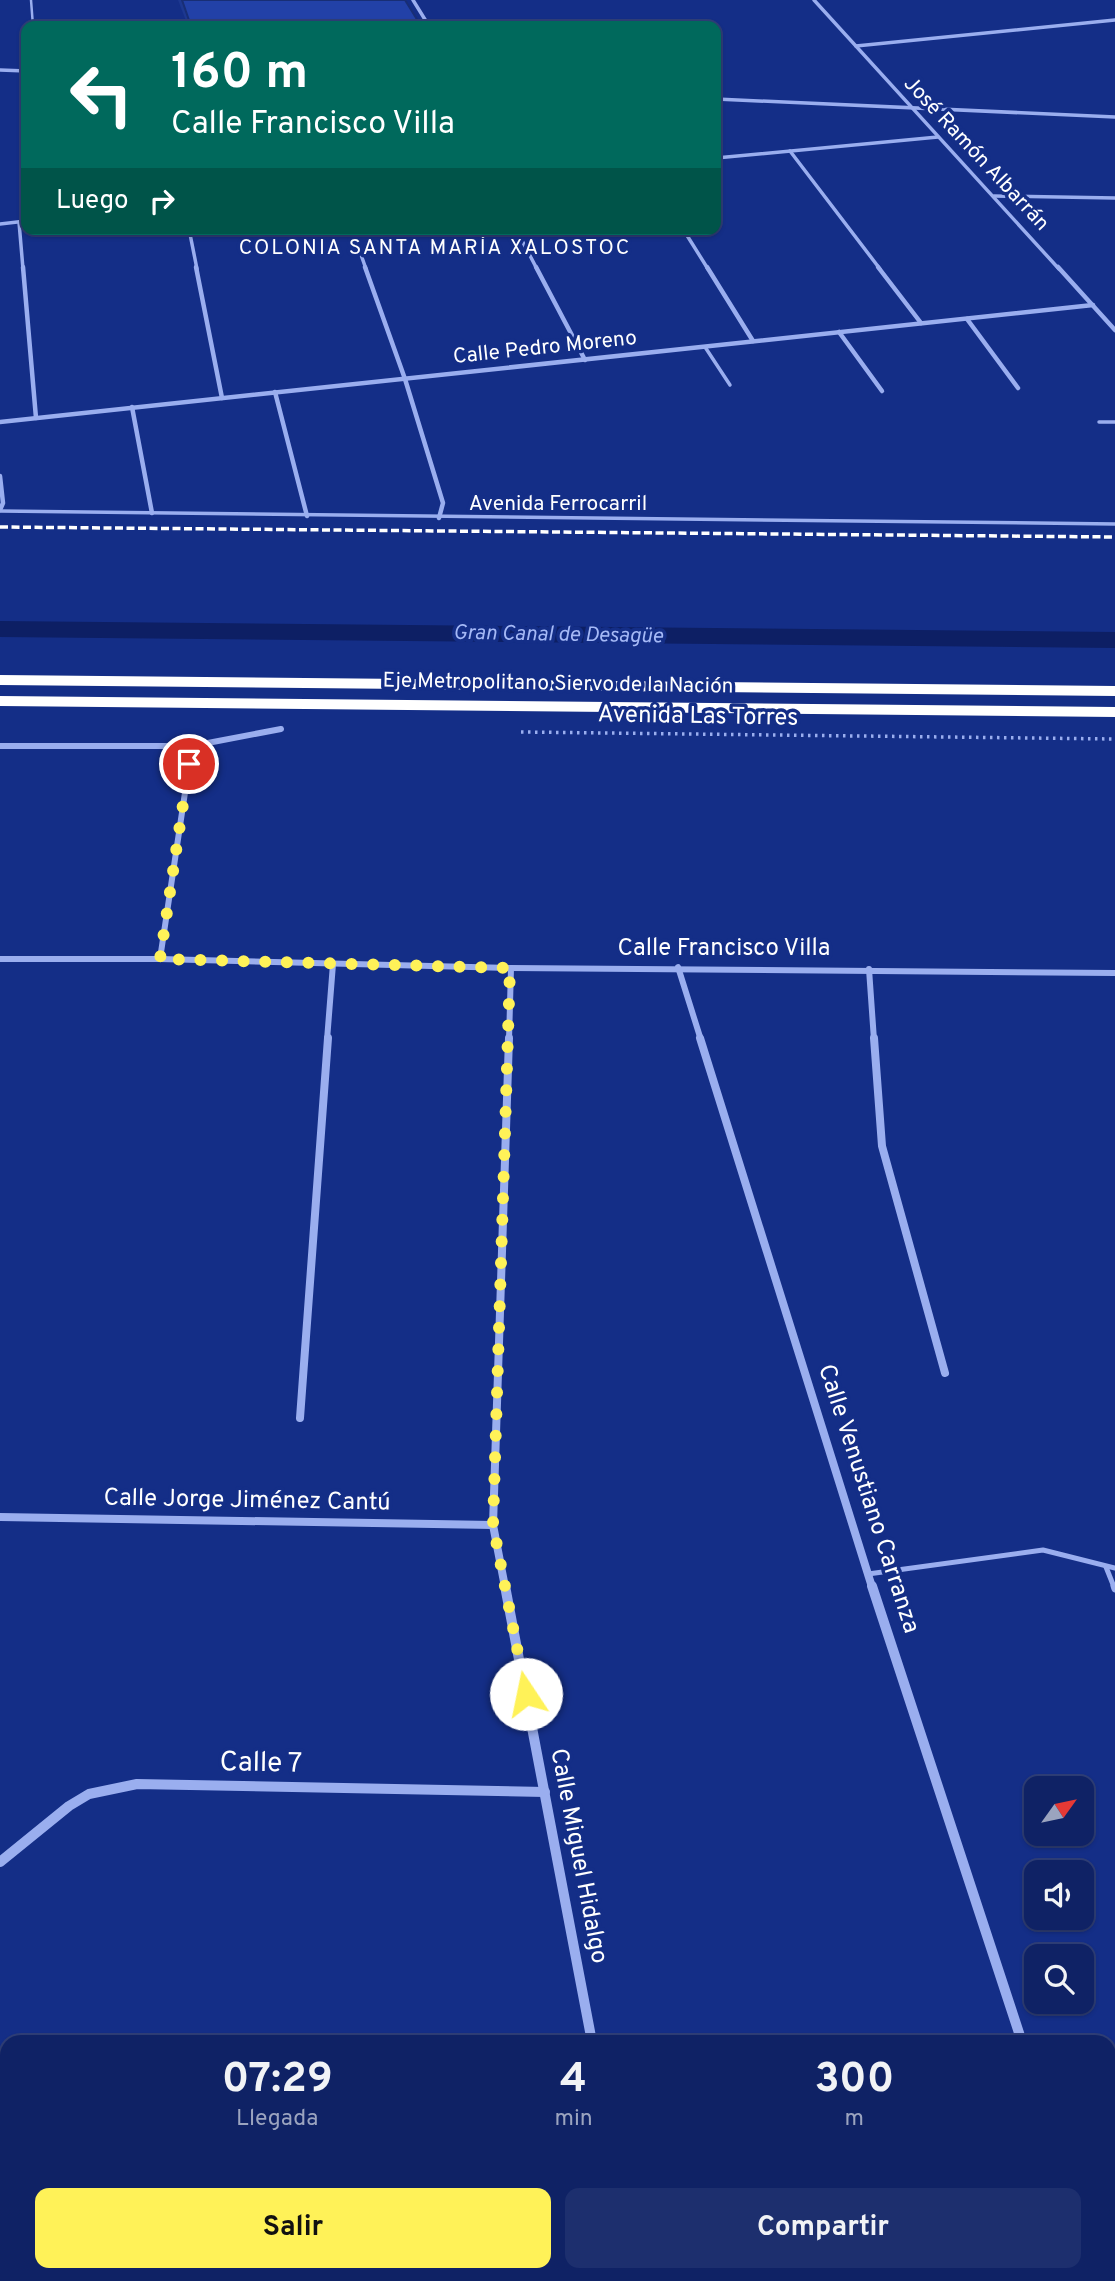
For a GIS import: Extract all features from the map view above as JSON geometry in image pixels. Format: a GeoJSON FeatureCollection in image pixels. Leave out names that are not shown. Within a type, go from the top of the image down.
{"type":"FeatureCollection","features":[{"type":"Feature","properties":{"kind":"highway","name":"Eje Metropolitano Siervo de la Nación"},"geometry":{"type":"LineString","coordinates":[[0,680],[1115,691]]}},
{"type":"Feature","properties":{"kind":"highway","name":"Eje Metropolitano Siervo de la Nación"},"geometry":{"type":"LineString","coordinates":[[0,701],[1115,712]]}},
{"type":"Feature","properties":{"kind":"street"},"geometry":{"type":"LineString","coordinates":[[413,0],[426,21]]}},
{"type":"Feature","properties":{"kind":"street","name":"José Ramón Albarrán"},"geometry":{"type":"LineString","coordinates":[[814,0],[1115,330]]}},
{"type":"Feature","properties":{"kind":"street"},"geometry":{"type":"LineString","coordinates":[[856,46],[1115,20]]}},
{"type":"Feature","properties":{"kind":"street"},"geometry":{"type":"LineString","coordinates":[[0,70],[21,71]]}},
{"type":"Feature","properties":{"kind":"street"},"geometry":{"type":"LineString","coordinates":[[721,99],[1115,117]]}},
{"type":"Feature","properties":{"kind":"street"},"geometry":{"type":"LineString","coordinates":[[721,158],[938,137]]}},
{"type":"Feature","properties":{"kind":"street"},"geometry":{"type":"LineString","coordinates":[[790,151],[920,323]]}},
{"type":"Feature","properties":{"kind":"street"},"geometry":{"type":"LineString","coordinates":[[994,197],[1115,198]]}},
{"type":"Feature","properties":{"kind":"street"},"geometry":{"type":"LineString","coordinates":[[0,224],[19,222],[36,418]]}},
{"type":"Feature","properties":{"kind":"street"},"geometry":{"type":"LineString","coordinates":[[190,235],[222,398]]}},
{"type":"Feature","properties":{"kind":"street"},"geometry":{"type":"LineString","coordinates":[[354,235],[405,379],[443,503],[439,518]]}},
{"type":"Feature","properties":{"kind":"street"},"geometry":{"type":"LineString","coordinates":[[519,235],[585,360]]}},
{"type":"Feature","properties":{"kind":"street"},"geometry":{"type":"LineString","coordinates":[[687,235],[753,341]]}},
{"type":"Feature","properties":{"kind":"street","name":"Calle Pedro Moreno"},"geometry":{"type":"LineString","coordinates":[[0,422],[1093,305]]}},
{"type":"Feature","properties":{"kind":"street"},"geometry":{"type":"LineString","coordinates":[[967,319],[1018,388]]}},
{"type":"Feature","properties":{"kind":"street"},"geometry":{"type":"LineString","coordinates":[[839,332],[882,391]]}},
{"type":"Feature","properties":{"kind":"street"},"geometry":{"type":"LineString","coordinates":[[275,392],[307,516]]}},
{"type":"Feature","properties":{"kind":"street"},"geometry":{"type":"LineString","coordinates":[[132,407],[152,513]]}},
{"type":"Feature","properties":{"kind":"street"},"geometry":{"type":"LineString","coordinates":[[0,477],[4,503],[0,510]]}},
{"type":"Feature","properties":{"kind":"street"},"geometry":{"type":"LineString","coordinates":[[0,746],[192,746],[281,729]]}},
{"type":"Feature","properties":{"kind":"street"},"geometry":{"type":"LineString","coordinates":[[160,959],[192,746]]}},
{"type":"Feature","properties":{"kind":"street","name":"Calle Francisco Villa"},"geometry":{"type":"LineString","coordinates":[[0,959],[160,959],[510,968],[678,967],[1115,973]]}},
{"type":"Feature","properties":{"kind":"street"},"geometry":{"type":"LineString","coordinates":[[300,1418],[333,964]]}},
{"type":"Feature","properties":{"kind":"street","name":"Calle Venustiano Carranza"},"geometry":{"type":"LineString","coordinates":[[678,967],[869,1574],[1020,2035]]}},
{"type":"Feature","properties":{"kind":"street","name":"Calle Miguel Hidalgo"},"geometry":{"type":"LineString","coordinates":[[510,968],[493,1525],[591,2035]]}},
{"type":"Feature","properties":{"kind":"street"},"geometry":{"type":"LineString","coordinates":[[869,970],[882,1146],[945,1373]]}},
{"type":"Feature","properties":{"kind":"street","name":"Calle Jorge Jiménez Cantú"},"geometry":{"type":"LineString","coordinates":[[0,1517],[493,1525]]}},
{"type":"Feature","properties":{"kind":"street","name":"Calle 7"},"geometry":{"type":"LineString","coordinates":[[0,1862],[69,1806],[89,1794],[137,1784],[545,1792]]}},
{"type":"Feature","properties":{"kind":"lane"},"geometry":{"type":"LineString","coordinates":[[31,0],[33,21]]}},
{"type":"Feature","properties":{"kind":"lane"},"geometry":{"type":"LineString","coordinates":[[705,347],[730,385]]}},
{"type":"Feature","properties":{"kind":"lane"},"geometry":{"type":"LineString","coordinates":[[1099,422],[1115,422]]}},
{"type":"Feature","properties":{"kind":"lane","name":"Avenida Ferrocarril"},"geometry":{"type":"LineString","coordinates":[[0,510],[439,518],[1115,524]]}},
{"type":"Feature","properties":{"kind":"lane"},"geometry":{"type":"LineString","coordinates":[[869,1574],[1043,1550],[1115,1568]]}},
{"type":"Feature","properties":{"kind":"lane"},"geometry":{"type":"LineString","coordinates":[[1106,1567],[1115,1589]]}},
{"type":"Feature","properties":{"kind":"path","name":"Avenida Las Torres"},"geometry":{"type":"LineString","coordinates":[[517,732],[1115,739]]}},
{"type":"Feature","properties":{"kind":"building"},"geometry":{"type":"Polygon","coordinates":[[[182,0],[405,0],[418,21],[189,21],[182,0]]]}},
{"type":"Feature","properties":{"kind":"waterway","name":"Gran Canal de Desagüe"},"geometry":{"type":"LineString","coordinates":[[0,629],[1115,640]]}},
{"type":"Feature","properties":{"kind":"railway"},"geometry":{"type":"LineString","coordinates":[[0,527],[1115,537]]}},
{"type":"Feature","properties":{"kind":"district","name":"COLONIA SANTA MARÍA XALOSTOC"},"geometry":{"type":"Point","coordinates":[435,248]}},
{"type":"Feature","properties":{"kind":"route"},"geometry":{"type":"LineString","coordinates":[[189,764],[160,959],[510,968],[493,1525],[526,1694]]}}]}
